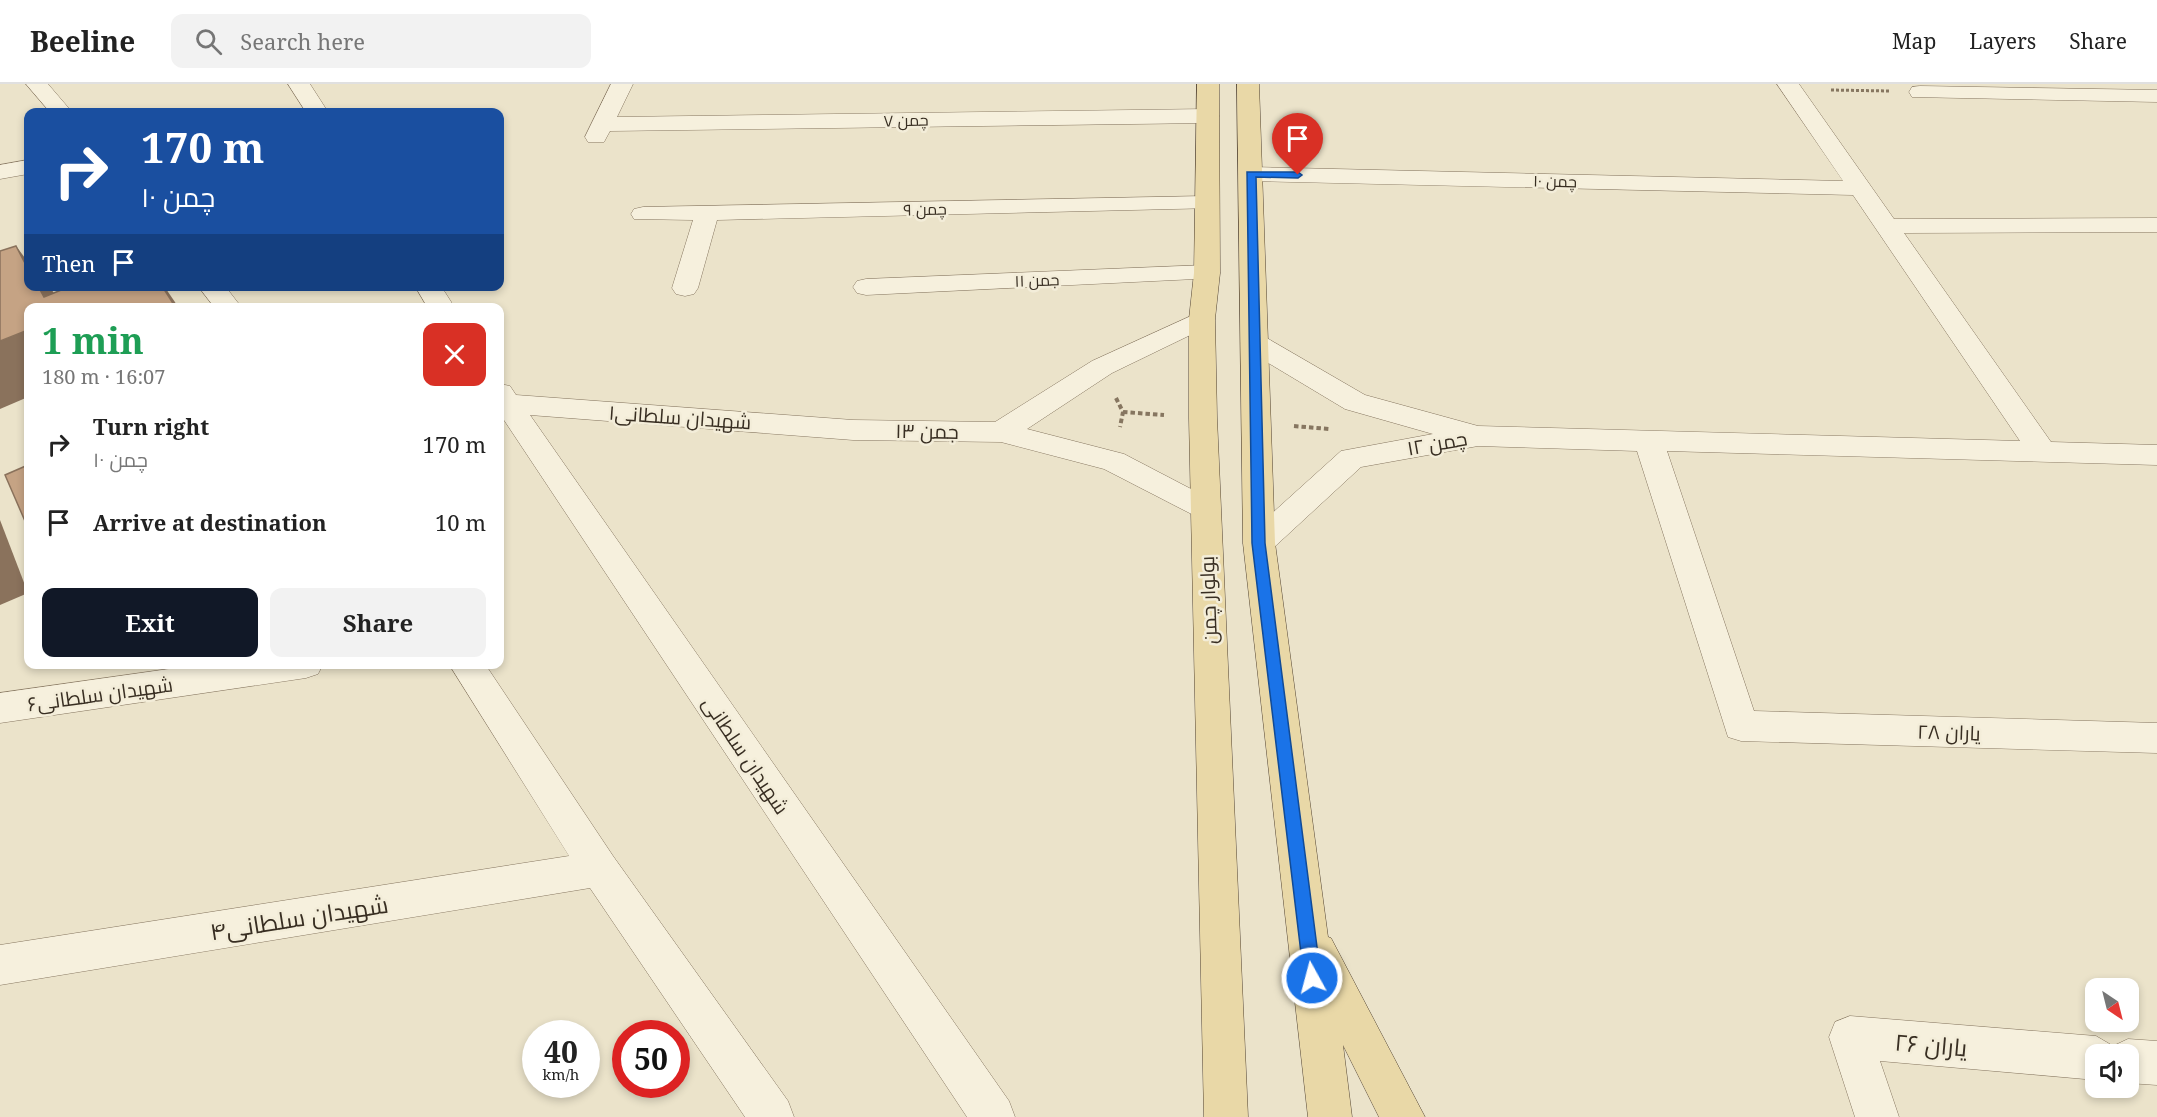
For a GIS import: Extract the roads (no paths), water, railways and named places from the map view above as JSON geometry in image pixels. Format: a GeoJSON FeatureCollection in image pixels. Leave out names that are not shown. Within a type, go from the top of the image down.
{"type":"FeatureCollection","features":[{"type":"Feature","properties":{"kind":"main road"},"geometry":{"type":"LineString","coordinates":[[1248,84],[1258,543],[1329,1117]]}},
{"type":"Feature","properties":{"kind":"main road","name":"بولوار چمن"},"geometry":{"type":"LineString","coordinates":[[1208,100],[1207,273],[1202,319],[1205,510],[1226,1117]]}},
{"type":"Feature","properties":{"kind":"main road"},"geometry":{"type":"LineString","coordinates":[[1307,932],[1403,1117]]}},
{"type":"Feature","properties":{"kind":"street"},"geometry":{"type":"LineString","coordinates":[[37,84],[58,108]]}},
{"type":"Feature","properties":{"kind":"street"},"geometry":{"type":"LineString","coordinates":[[299,84],[314,108]]}},
{"type":"Feature","properties":{"kind":"street","name":"چمن ۷"},"geometry":{"type":"LineString","coordinates":[[622,84],[600,130],[1208,100]]}},
{"type":"Feature","properties":{"kind":"street"},"geometry":{"type":"LineString","coordinates":[[1790,86],[2042,451]]}},
{"type":"Feature","properties":{"kind":"street"},"geometry":{"type":"LineString","coordinates":[[1920,92],[2157,96]]}},
{"type":"Feature","properties":{"kind":"street"},"geometry":{"type":"LineString","coordinates":[[0,172],[24,168]]}},
{"type":"Feature","properties":{"kind":"street","name":"چمن ۱۰"},"geometry":{"type":"LineString","coordinates":[[1251,174],[1860,188]]}},
{"type":"Feature","properties":{"kind":"street","name":"چمن ۹"},"geometry":{"type":"LineString","coordinates":[[643,214],[1207,203]]}},
{"type":"Feature","properties":{"kind":"street"},"geometry":{"type":"LineString","coordinates":[[686,288],[707,214]]}},
{"type":"Feature","properties":{"kind":"street"},"geometry":{"type":"LineString","coordinates":[[1887,226],[2051,223],[2157,225]]}},
{"type":"Feature","properties":{"kind":"street","name":"جمن ۱۱"},"geometry":{"type":"LineString","coordinates":[[867,288],[1207,273]]}},
{"type":"Feature","properties":{"kind":"street"},"geometry":{"type":"LineString","coordinates":[[215,291],[225,303]]}},
{"type":"Feature","properties":{"kind":"street"},"geometry":{"type":"LineString","coordinates":[[1001,432],[1102,367],[1202,319]]}},
{"type":"Feature","properties":{"kind":"street","name":"چمن ۱۲"},"geometry":{"type":"LineString","coordinates":[[1255,343],[1355,402],[1478,436]]}},
{"type":"Feature","properties":{"kind":"street","name":"شهیدان سلطانی۱"},"geometry":{"type":"LineString","coordinates":[[504,398],[853,430]]}},
{"type":"Feature","properties":{"kind":"street","name":"شهیدان سلطانی"},"geometry":{"type":"LineString","coordinates":[[504,399],[993,1117]]}},
{"type":"Feature","properties":{"kind":"street","name":"جمن ۱۳"},"geometry":{"type":"LineString","coordinates":[[853,430],[1001,432],[1113,461],[1205,510]]}},
{"type":"Feature","properties":{"kind":"street"},"geometry":{"type":"LineString","coordinates":[[1478,436],[2157,454]]}},
{"type":"Feature","properties":{"kind":"street","name":"چمن ۱۲"},"geometry":{"type":"LineString","coordinates":[[1258,543],[1352,458],[1478,436]]}},
{"type":"Feature","properties":{"kind":"street","name":"یاران ۲۸"},"geometry":{"type":"LineString","coordinates":[[1648,440],[1741,726],[2157,738]]}},
{"type":"Feature","properties":{"kind":"street","name":"شهیدان سلطانی۶"},"geometry":{"type":"LineString","coordinates":[[0,708],[271,669]]}},
{"type":"Feature","properties":{"kind":"street"},"geometry":{"type":"LineString","coordinates":[[469,669],[599,869],[772,1117]]}},
{"type":"Feature","properties":{"kind":"street","name":"شهیدان سلطانی۴"},"geometry":{"type":"LineString","coordinates":[[0,965],[599,869]]}},
{"type":"Feature","properties":{"kind":"street","name":"یاران ۲۶"},"geometry":{"type":"LineString","coordinates":[[1877,1117],[1850,1037],[2085,1057]]}},
{"type":"Feature","properties":{"kind":"street"},"geometry":{"type":"LineString","coordinates":[[2139,1062],[2157,1063]]}}]}
